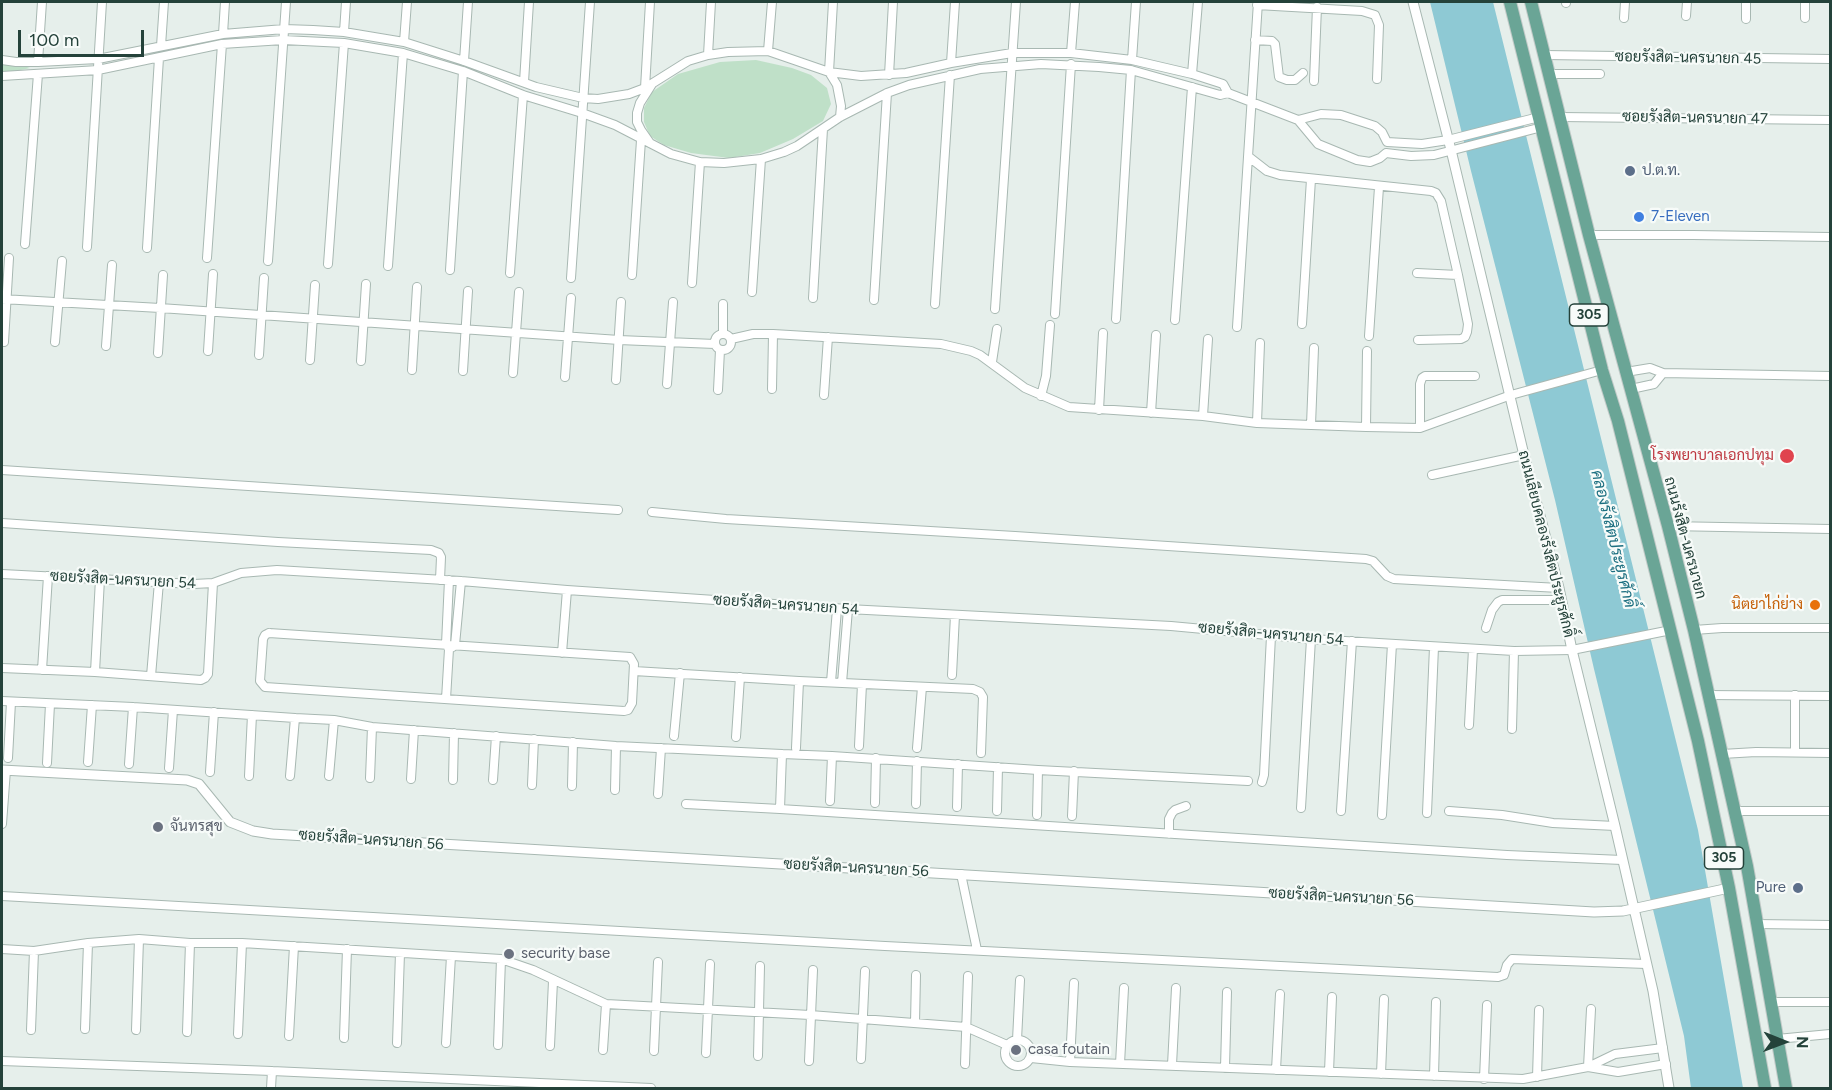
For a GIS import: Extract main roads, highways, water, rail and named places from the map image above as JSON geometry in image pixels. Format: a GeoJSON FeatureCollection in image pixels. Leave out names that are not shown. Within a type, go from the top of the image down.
{"type":"FeatureCollection","features":[{"type":"Feature","properties":{"kind":"main road","name":"305"},"geometry":{"type":"LineString","coordinates":[[1510,2],[1536,123],[1597,371],[1618,421],[1698,741],[1730,888],[1765,1089]]}},
{"type":"Feature","properties":{"kind":"main road","name":"ถนนรังสิต-นครนายก"},"geometry":{"type":"LineString","coordinates":[[1531,2],[1589,235],[1694,631],[1747,866],[1786,1089]]}},
{"type":"Feature","properties":{"kind":"main road"},"geometry":{"type":"LineString","coordinates":[[1667,616],[1678,616],[1688,606]]}},
{"type":"Feature","properties":{"kind":"main road"},"geometry":{"type":"LineString","coordinates":[[1672,635],[1694,631]]}},
{"type":"Feature","properties":{"kind":"water","name":"คลองรังสิตประยูรศักดิ์"},"geometry":{"type":"Polygon","coordinates":[[[1430,2],[1493,2],[1698,830],[1743,1088],[1691,1088],[1684,1036],[1555,500],[1430,2]]]}},
{"type":"Feature","properties":{"kind":"place","name":"ป.ต.ท."},"geometry":{"type":"Point","coordinates":[1630,171]}},
{"type":"Feature","properties":{"kind":"place","name":"7-Eleven"},"geometry":{"type":"Point","coordinates":[1639,217]}},
{"type":"Feature","properties":{"kind":"place","name":"โรงพยาบาลเอกปทุม"},"geometry":{"type":"Point","coordinates":[1787,456]}},
{"type":"Feature","properties":{"kind":"place","name":"นิตยาไก่ย่าง"},"geometry":{"type":"Point","coordinates":[1815,605]}},
{"type":"Feature","properties":{"kind":"place","name":"จันทรสุข"},"geometry":{"type":"Point","coordinates":[158,827]}},
{"type":"Feature","properties":{"kind":"place","name":"Pure"},"geometry":{"type":"Point","coordinates":[1798,888]}},
{"type":"Feature","properties":{"kind":"place","name":"security base"},"geometry":{"type":"Point","coordinates":[509,954]}},
{"type":"Feature","properties":{"kind":"place","name":"casa foutain"},"geometry":{"type":"Point","coordinates":[1016,1050]}}]}
